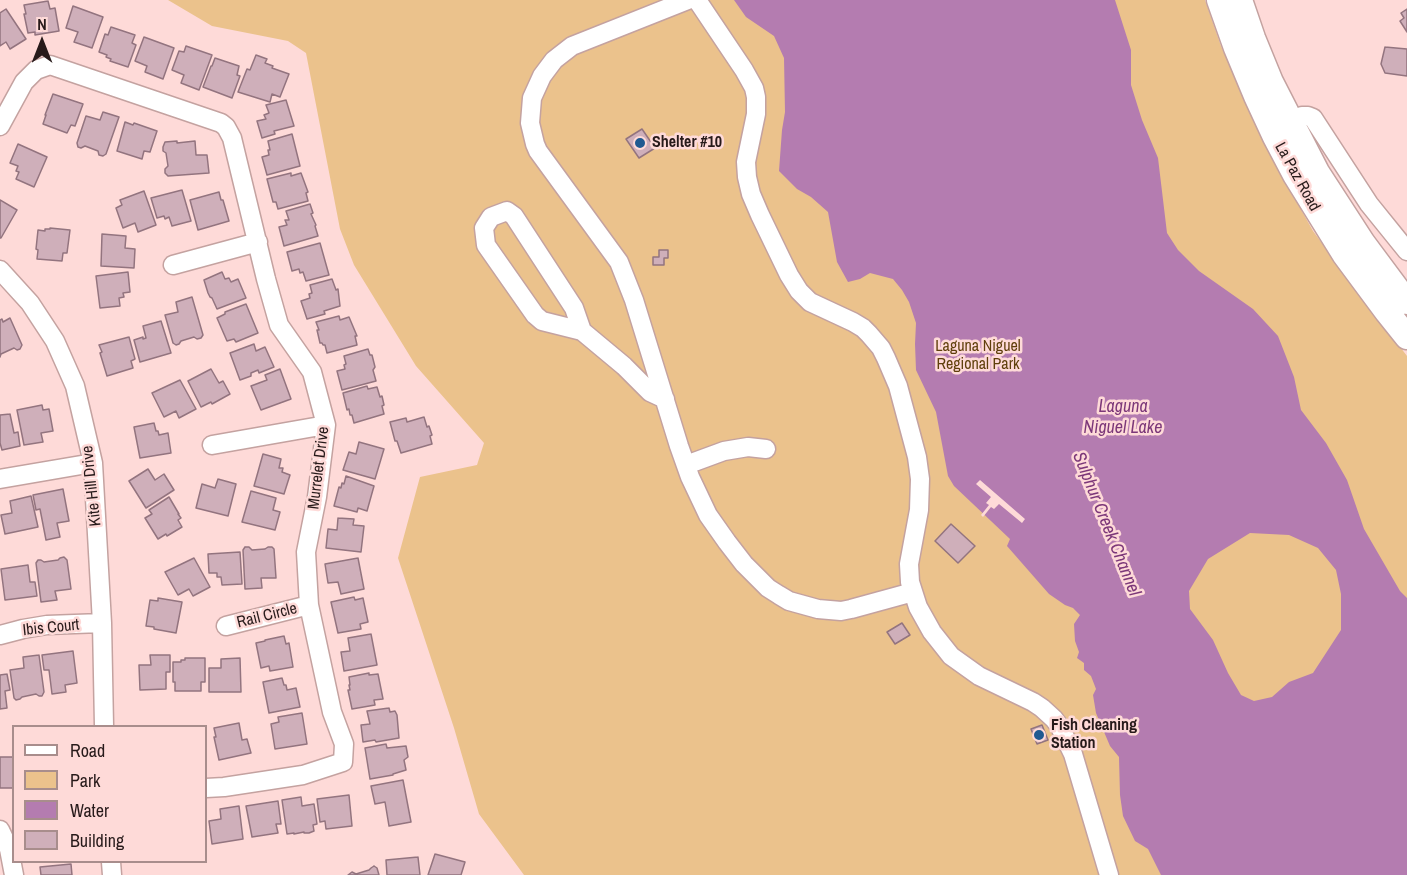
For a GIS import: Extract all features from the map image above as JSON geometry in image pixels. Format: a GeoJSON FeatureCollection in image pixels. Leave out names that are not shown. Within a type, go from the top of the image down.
{"type":"FeatureCollection","features":[{"type":"Feature","properties":{"kind":"main road","name":"La Paz Road"},"geometry":{"type":"LineString","coordinates":[[1219,0],[1256,96],[1295,175],[1344,254],[1407,337]]}},
{"type":"Feature","properties":{"kind":"main road","name":"La Paz Road"},"geometry":{"type":"LineString","coordinates":[[1240,0],[1262,60],[1317,172],[1363,243],[1407,302]]}},
{"type":"Feature","properties":{"kind":"street"},"geometry":{"type":"LineString","coordinates":[[688,0],[572,46],[547,67],[532,98],[530,115],[531,130],[538,151],[622,268],[686,465],[708,514],[733,551],[768,588],[789,602],[818,609],[841,610],[860,607],[913,592]]}},
{"type":"Feature","properties":{"kind":"street"},"geometry":{"type":"LineString","coordinates":[[697,0],[754,88],[756,114],[746,162],[747,177],[751,194],[789,275],[810,303],[863,328],[881,348],[895,378],[921,478],[919,510],[909,564],[910,582],[925,622],[951,656],[979,676],[1033,702],[1060,727],[1073,754],[1109,875]]}},
{"type":"Feature","properties":{"kind":"street","name":"Murrelet Drive"},"geometry":{"type":"LineString","coordinates":[[0,126],[24,82],[36,70],[50,65],[221,123],[232,138],[279,324],[312,372],[326,424],[317,497],[306,552],[309,605],[332,712],[344,744],[343,762],[303,775],[207,788]]}},
{"type":"Feature","properties":{"kind":"street"},"geometry":{"type":"LineString","coordinates":[[1291,121],[1302,116],[1313,118],[1369,204],[1407,251]]}},
{"type":"Feature","properties":{"kind":"street"},"geometry":{"type":"LineString","coordinates":[[582,331],[574,308],[514,216],[507,211],[491,217],[484,228],[486,245],[535,315],[542,321],[582,331],[624,366],[650,392],[665,399]]}},
{"type":"Feature","properties":{"kind":"street"},"geometry":{"type":"LineString","coordinates":[[173,265],[258,242]]}},
{"type":"Feature","properties":{"kind":"street","name":"Kite Hill Drive"},"geometry":{"type":"LineString","coordinates":[[0,270],[30,303],[55,341],[75,386],[93,463],[102,623],[104,725]]}},
{"type":"Feature","properties":{"kind":"street"},"geometry":{"type":"LineString","coordinates":[[212,445],[326,424]]}},
{"type":"Feature","properties":{"kind":"street"},"geometry":{"type":"LineString","coordinates":[[686,465],[724,452],[748,447],[766,449]]}},
{"type":"Feature","properties":{"kind":"street"},"geometry":{"type":"LineString","coordinates":[[0,479],[93,463]]}},
{"type":"Feature","properties":{"kind":"street","name":"Rail Circle"},"geometry":{"type":"LineString","coordinates":[[226,626],[309,605]]}},
{"type":"Feature","properties":{"kind":"street","name":"Ibis Court"},"geometry":{"type":"LineString","coordinates":[[0,635],[46,625],[102,623]]}},
{"type":"Feature","properties":{"kind":"street"},"geometry":{"type":"LineString","coordinates":[[0,830],[12,862]]}},
{"type":"Feature","properties":{"kind":"green space","name":"Laguna Niguel Regional Park"},"geometry":{"type":"Polygon","coordinates":[[[168,0],[1205,0],[1221,46],[1243,96],[1313,231],[1407,356],[1407,875],[524,875],[479,814],[454,728],[398,558],[420,477],[477,465],[484,443],[416,366],[354,265],[340,229],[306,53],[288,41],[212,26],[168,0]]]}},
{"type":"Feature","properties":{"kind":"water","name":"Laguna Niguel Lake"},"geometry":{"type":"Polygon","coordinates":[[[734,0],[1115,0],[1131,50],[1131,85],[1142,120],[1158,158],[1167,233],[1178,250],[1199,271],[1253,309],[1278,336],[1294,377],[1301,410],[1326,443],[1347,480],[1364,529],[1400,591],[1407,598],[1407,875],[1161,875],[1148,849],[1135,841],[1123,816],[1119,757],[1110,746],[1096,713],[1093,695],[1096,689],[1091,676],[1084,670],[1084,663],[1077,658],[1079,652],[1075,641],[1074,624],[1080,615],[1073,608],[1049,594],[1007,546],[1010,539],[954,486],[948,476],[936,412],[916,370],[916,323],[909,302],[893,279],[870,273],[848,282],[837,262],[828,212],[811,197],[797,189],[779,171],[785,112],[784,58],[774,36],[746,17],[734,0]],[[1250,533],[1208,559],[1189,591],[1190,609],[1213,640],[1241,695],[1254,701],[1272,697],[1289,682],[1313,673],[1341,630],[1341,594],[1336,570],[1318,548],[1289,535],[1250,533]]]}},
{"type":"Feature","properties":{"kind":"pier"},"geometry":{"type":"Polygon","coordinates":[[[980,480],[1025,519],[1022,523],[999,504],[994,509],[991,507],[983,517],[981,515],[989,505],[986,503],[991,497],[976,484],[980,480]]]}},
{"type":"Feature","properties":{"kind":"building"},"geometry":{"type":"Polygon","coordinates":[[[48,1],[50,9],[55,8],[59,31],[35,35],[35,32],[28,33],[24,5],[48,1]]]}},
{"type":"Feature","properties":{"kind":"building"},"geometry":{"type":"Polygon","coordinates":[[[73,6],[103,17],[92,48],[74,42],[78,32],[66,28],[73,6]]]}},
{"type":"Feature","properties":{"kind":"building"},"geometry":{"type":"Polygon","coordinates":[[[6,9],[26,39],[10,49],[6,42],[0,46],[0,13],[6,9]]]}},
{"type":"Feature","properties":{"kind":"building"},"geometry":{"type":"Polygon","coordinates":[[[1407,9],[1407,32],[1400,21],[1404,18],[1401,13],[1407,9]]]}},
{"type":"Feature","properties":{"kind":"building"},"geometry":{"type":"Polygon","coordinates":[[[111,27],[135,35],[132,43],[136,45],[128,67],[110,61],[107,55],[99,52],[105,34],[108,35],[111,27]]]}},
{"type":"Feature","properties":{"kind":"building"},"geometry":{"type":"Polygon","coordinates":[[[144,37],[174,48],[163,79],[145,72],[147,66],[135,61],[144,37]]]}},
{"type":"Feature","properties":{"kind":"building"},"geometry":{"type":"Polygon","coordinates":[[[186,46],[212,55],[199,90],[181,83],[184,75],[172,70],[179,51],[184,52],[186,46]]]}},
{"type":"Feature","properties":{"kind":"building"},"geometry":{"type":"Polygon","coordinates":[[[1385,47],[1407,49],[1407,76],[1385,73],[1381,64],[1385,47]]]}},
{"type":"Feature","properties":{"kind":"building"},"geometry":{"type":"Polygon","coordinates":[[[256,55],[267,59],[265,63],[273,66],[272,68],[289,74],[280,97],[272,94],[270,102],[238,92],[247,69],[250,70],[256,55]]]}},
{"type":"Feature","properties":{"kind":"building"},"geometry":{"type":"Polygon","coordinates":[[[215,58],[239,66],[237,75],[240,76],[232,98],[203,87],[215,58]]]}},
{"type":"Feature","properties":{"kind":"building"},"geometry":{"type":"Polygon","coordinates":[[[53,94],[83,104],[75,126],[71,125],[67,133],[43,124],[53,94]]]}},
{"type":"Feature","properties":{"kind":"building"},"geometry":{"type":"Polygon","coordinates":[[[286,100],[294,126],[274,131],[275,134],[262,138],[257,121],[266,119],[264,115],[269,113],[266,105],[286,100]]]}},
{"type":"Feature","properties":{"kind":"building"},"geometry":{"type":"Polygon","coordinates":[[[103,112],[119,117],[106,154],[103,156],[99,155],[98,151],[85,146],[78,147],[77,143],[86,116],[100,120],[103,112]]]}},
{"type":"Feature","properties":{"kind":"building"},"geometry":{"type":"Polygon","coordinates":[[[125,122],[157,131],[150,152],[144,151],[142,159],[117,151],[125,122]]]}},
{"type":"Feature","properties":{"kind":"building","name":"Shelter #10"},"geometry":{"type":"Polygon","coordinates":[[[642,129],[655,148],[639,158],[626,139],[642,129]]]}},
{"type":"Feature","properties":{"kind":"building"},"geometry":{"type":"Polygon","coordinates":[[[292,134],[300,166],[267,175],[262,157],[269,155],[268,141],[292,134]]]}},
{"type":"Feature","properties":{"kind":"building"},"geometry":{"type":"Polygon","coordinates":[[[177,141],[177,143],[195,141],[196,155],[207,155],[209,173],[168,176],[165,173],[168,166],[163,147],[165,142],[177,141]]]}},
{"type":"Feature","properties":{"kind":"building"},"geometry":{"type":"Polygon","coordinates":[[[18,144],[47,157],[34,187],[16,179],[19,172],[16,171],[18,166],[10,163],[18,144]]]}},
{"type":"Feature","properties":{"kind":"building"},"geometry":{"type":"Polygon","coordinates":[[[291,173],[291,176],[301,173],[308,192],[306,193],[308,201],[278,209],[276,202],[273,202],[267,179],[291,173]]]}},
{"type":"Feature","properties":{"kind":"building"},"geometry":{"type":"Polygon","coordinates":[[[182,190],[191,221],[172,226],[169,217],[157,218],[151,198],[182,190]]]}},
{"type":"Feature","properties":{"kind":"building"},"geometry":{"type":"Polygon","coordinates":[[[144,191],[156,225],[138,232],[135,223],[123,228],[116,208],[122,205],[120,200],[144,191]]]}},
{"type":"Feature","properties":{"kind":"building"},"geometry":{"type":"Polygon","coordinates":[[[219,192],[229,221],[198,230],[190,200],[219,192]]]}},
{"type":"Feature","properties":{"kind":"building"},"geometry":{"type":"Polygon","coordinates":[[[0,200],[17,210],[1,238],[0,238],[0,200]]]}},
{"type":"Feature","properties":{"kind":"building"},"geometry":{"type":"Polygon","coordinates":[[[310,204],[318,236],[284,246],[279,227],[287,225],[285,220],[289,220],[286,211],[310,204]]]}},
{"type":"Feature","properties":{"kind":"building"},"geometry":{"type":"Polygon","coordinates":[[[50,228],[70,230],[67,253],[63,253],[62,261],[37,259],[38,230],[45,231],[50,228]]]}},
{"type":"Feature","properties":{"kind":"building"},"geometry":{"type":"Polygon","coordinates":[[[102,234],[126,236],[125,248],[135,249],[134,268],[101,266],[102,234]]]}},
{"type":"Feature","properties":{"kind":"building"},"geometry":{"type":"Polygon","coordinates":[[[320,243],[329,275],[306,281],[303,272],[300,273],[299,269],[292,271],[287,252],[320,243]]]}},
{"type":"Feature","properties":{"kind":"building"},"geometry":{"type":"Polygon","coordinates":[[[659,250],[668,250],[668,258],[664,258],[664,265],[653,265],[653,257],[659,257],[659,250]]]}},
{"type":"Feature","properties":{"kind":"building"},"geometry":{"type":"Polygon","coordinates":[[[128,272],[130,292],[123,293],[124,297],[119,298],[120,306],[100,308],[96,276],[128,272]]]}},
{"type":"Feature","properties":{"kind":"building"},"geometry":{"type":"Polygon","coordinates":[[[222,272],[225,279],[229,278],[231,282],[238,279],[246,298],[217,309],[204,280],[222,272]]]}},
{"type":"Feature","properties":{"kind":"building"},"geometry":{"type":"Polygon","coordinates":[[[332,279],[336,290],[338,289],[340,306],[324,311],[325,314],[307,319],[301,301],[310,298],[309,294],[312,293],[310,285],[332,279]]]}},
{"type":"Feature","properties":{"kind":"building"},"geometry":{"type":"Polygon","coordinates":[[[192,297],[203,335],[201,338],[194,337],[176,345],[173,343],[165,315],[178,312],[176,302],[192,297]]]}},
{"type":"Feature","properties":{"kind":"building"},"geometry":{"type":"Polygon","coordinates":[[[246,304],[258,333],[236,342],[234,339],[227,341],[217,318],[225,312],[246,304]]]}},
{"type":"Feature","properties":{"kind":"building"},"geometry":{"type":"Polygon","coordinates":[[[339,316],[340,320],[349,317],[357,336],[355,336],[357,345],[327,353],[325,345],[320,343],[316,322],[339,316]]]}},
{"type":"Feature","properties":{"kind":"building"},"geometry":{"type":"Polygon","coordinates":[[[10,318],[22,345],[20,349],[14,348],[1,354],[0,357],[0,320],[2,319],[3,322],[10,318]]]}},
{"type":"Feature","properties":{"kind":"building"},"geometry":{"type":"Polygon","coordinates":[[[161,321],[171,353],[140,362],[134,340],[146,338],[143,326],[161,321]]]}},
{"type":"Feature","properties":{"kind":"building"},"geometry":{"type":"Polygon","coordinates":[[[129,337],[135,359],[131,361],[133,368],[107,376],[99,345],[129,337]]]}},
{"type":"Feature","properties":{"kind":"building"},"geometry":{"type":"Polygon","coordinates":[[[254,344],[256,351],[265,347],[274,367],[259,373],[258,370],[251,373],[251,376],[240,380],[230,353],[254,344]]]}},
{"type":"Feature","properties":{"kind":"building"},"geometry":{"type":"Polygon","coordinates":[[[368,349],[375,367],[373,370],[376,381],[342,390],[337,371],[345,369],[344,356],[368,349]]]}},
{"type":"Feature","properties":{"kind":"building"},"geometry":{"type":"Polygon","coordinates":[[[211,369],[219,383],[223,381],[230,394],[201,407],[188,381],[211,369]]]}},
{"type":"Feature","properties":{"kind":"building"},"geometry":{"type":"Polygon","coordinates":[[[280,369],[291,399],[261,410],[251,386],[267,380],[265,375],[280,369]]]}},
{"type":"Feature","properties":{"kind":"building"},"geometry":{"type":"Polygon","coordinates":[[[180,380],[196,409],[179,418],[176,411],[164,417],[152,393],[180,380]]]}},
{"type":"Feature","properties":{"kind":"building"},"geometry":{"type":"Polygon","coordinates":[[[367,386],[368,389],[377,387],[380,397],[382,396],[384,414],[354,423],[349,409],[347,410],[343,393],[367,386]]]}},
{"type":"Feature","properties":{"kind":"building"},"geometry":{"type":"Polygon","coordinates":[[[42,405],[43,410],[49,409],[53,431],[41,433],[43,442],[24,445],[17,410],[42,405]]]}},
{"type":"Feature","properties":{"kind":"building"},"geometry":{"type":"Polygon","coordinates":[[[10,414],[14,433],[18,432],[20,446],[2,450],[0,415],[10,414]]]}},
{"type":"Feature","properties":{"kind":"building"},"geometry":{"type":"Polygon","coordinates":[[[424,417],[432,435],[430,436],[432,444],[401,453],[390,422],[406,418],[407,422],[424,417]]]}},
{"type":"Feature","properties":{"kind":"building"},"geometry":{"type":"Polygon","coordinates":[[[154,423],[159,435],[168,433],[171,453],[140,458],[134,427],[154,423]]]}},
{"type":"Feature","properties":{"kind":"building"},"geometry":{"type":"Polygon","coordinates":[[[359,442],[384,449],[375,479],[343,470],[349,452],[356,454],[359,442]]]}},
{"type":"Feature","properties":{"kind":"building"},"geometry":{"type":"Polygon","coordinates":[[[263,454],[281,459],[279,468],[283,468],[282,472],[290,475],[284,494],[254,486],[263,454]]]}},
{"type":"Feature","properties":{"kind":"building"},"geometry":{"type":"Polygon","coordinates":[[[148,469],[155,480],[164,474],[174,490],[146,508],[129,481],[148,469]]]}},
{"type":"Feature","properties":{"kind":"building"},"geometry":{"type":"Polygon","coordinates":[[[346,476],[374,486],[367,511],[358,508],[357,512],[334,506],[339,487],[341,488],[342,483],[344,484],[346,476]]]}},
{"type":"Feature","properties":{"kind":"building"},"geometry":{"type":"Polygon","coordinates":[[[218,479],[236,484],[228,516],[196,508],[202,484],[215,488],[218,479]]]}},
{"type":"Feature","properties":{"kind":"building"},"geometry":{"type":"Polygon","coordinates":[[[63,489],[69,521],[57,523],[60,537],[46,540],[40,509],[36,510],[33,495],[63,489]]]}},
{"type":"Feature","properties":{"kind":"building"},"geometry":{"type":"Polygon","coordinates":[[[251,491],[276,498],[273,510],[280,512],[275,530],[242,522],[251,491]]]}},
{"type":"Feature","properties":{"kind":"building"},"geometry":{"type":"Polygon","coordinates":[[[31,496],[38,527],[5,534],[1,515],[12,513],[10,501],[31,496]]]}},
{"type":"Feature","properties":{"kind":"building"},"geometry":{"type":"Polygon","coordinates":[[[169,497],[181,518],[178,520],[182,527],[158,539],[145,518],[152,514],[149,510],[169,497]]]}},
{"type":"Feature","properties":{"kind":"building"},"geometry":{"type":"Polygon","coordinates":[[[338,518],[354,519],[353,525],[364,526],[361,552],[326,548],[328,529],[337,530],[338,518]]]}},
{"type":"Feature","properties":{"kind":"building"},"geometry":{"type":"Polygon","coordinates":[[[951,524],[975,546],[958,563],[935,541],[951,524]]]}},
{"type":"Feature","properties":{"kind":"building"},"geometry":{"type":"Polygon","coordinates":[[[245,547],[252,550],[268,547],[274,549],[276,578],[261,578],[262,588],[245,589],[243,550],[245,547]]]}},
{"type":"Feature","properties":{"kind":"building"},"geometry":{"type":"Polygon","coordinates":[[[240,552],[242,584],[222,585],[221,577],[217,577],[217,573],[209,573],[208,554],[240,552]]]}},
{"type":"Feature","properties":{"kind":"building"},"geometry":{"type":"Polygon","coordinates":[[[64,557],[67,560],[71,589],[55,591],[57,600],[41,602],[36,563],[38,560],[44,562],[64,557]]]}},
{"type":"Feature","properties":{"kind":"building"},"geometry":{"type":"Polygon","coordinates":[[[194,558],[210,587],[193,596],[189,589],[178,595],[165,572],[194,558]]]}},
{"type":"Feature","properties":{"kind":"building"},"geometry":{"type":"Polygon","coordinates":[[[358,558],[364,589],[341,594],[338,582],[328,583],[325,564],[358,558]]]}},
{"type":"Feature","properties":{"kind":"building"},"geometry":{"type":"Polygon","coordinates":[[[28,565],[30,582],[35,582],[37,596],[5,600],[1,569],[28,565]]]}},
{"type":"Feature","properties":{"kind":"building"},"geometry":{"type":"Polygon","coordinates":[[[354,597],[355,600],[363,598],[368,622],[360,624],[361,629],[338,633],[331,602],[354,597]]]}},
{"type":"Feature","properties":{"kind":"building"},"geometry":{"type":"Polygon","coordinates":[[[158,598],[182,602],[176,633],[146,626],[150,600],[158,601],[158,598]]]}},
{"type":"Feature","properties":{"kind":"building"},"geometry":{"type":"Polygon","coordinates":[[[902,623],[910,635],[895,644],[887,632],[902,623]]]}},
{"type":"Feature","properties":{"kind":"building"},"geometry":{"type":"Polygon","coordinates":[[[371,634],[377,665],[344,671],[341,652],[350,651],[348,638],[371,634]]]}},
{"type":"Feature","properties":{"kind":"building"},"geometry":{"type":"Polygon","coordinates":[[[284,636],[286,644],[289,643],[293,667],[270,671],[269,666],[261,668],[256,643],[284,636]]]}},
{"type":"Feature","properties":{"kind":"building"},"geometry":{"type":"Polygon","coordinates":[[[73,651],[77,683],[65,685],[66,692],[52,694],[49,670],[44,670],[42,655],[73,651]]]}},
{"type":"Feature","properties":{"kind":"building"},"geometry":{"type":"Polygon","coordinates":[[[39,655],[44,692],[42,696],[36,694],[16,700],[10,670],[24,668],[23,657],[39,655]]]}},
{"type":"Feature","properties":{"kind":"building"},"geometry":{"type":"Polygon","coordinates":[[[150,655],[170,655],[170,672],[166,672],[166,689],[140,690],[139,665],[151,665],[150,655]]]}},
{"type":"Feature","properties":{"kind":"building"},"geometry":{"type":"Polygon","coordinates":[[[185,658],[205,658],[205,682],[201,682],[201,691],[175,691],[173,662],[181,662],[185,658]]]}},
{"type":"Feature","properties":{"kind":"building"},"geometry":{"type":"Polygon","coordinates":[[[240,658],[241,692],[209,692],[209,668],[221,668],[221,659],[240,658]]]}},
{"type":"Feature","properties":{"kind":"building"},"geometry":{"type":"Polygon","coordinates":[[[369,673],[369,675],[378,674],[383,699],[374,700],[375,705],[352,709],[348,690],[350,690],[349,677],[369,673]]]}},
{"type":"Feature","properties":{"kind":"building"},"geometry":{"type":"Polygon","coordinates":[[[7,674],[10,690],[5,691],[7,708],[0,709],[0,675],[7,674]]]}},
{"type":"Feature","properties":{"kind":"building"},"geometry":{"type":"Polygon","coordinates":[[[282,678],[287,690],[296,688],[300,707],[269,713],[263,682],[282,678]]]}},
{"type":"Feature","properties":{"kind":"building"},"geometry":{"type":"Polygon","coordinates":[[[389,708],[390,712],[395,711],[397,715],[399,738],[363,742],[361,725],[370,724],[367,711],[389,708]]]}},
{"type":"Feature","properties":{"kind":"building"},"geometry":{"type":"Polygon","coordinates":[[[302,713],[307,744],[275,749],[271,724],[279,722],[278,717],[302,713]]]}},
{"type":"Feature","properties":{"kind":"building"},"geometry":{"type":"Polygon","coordinates":[[[239,723],[242,740],[247,739],[251,753],[219,760],[214,728],[239,723]]]}},
{"type":"Feature","properties":{"kind":"building","name":"Fish Cleaning Station"},"geometry":{"type":"Polygon","coordinates":[[[1042,725],[1048,740],[1037,744],[1031,729],[1042,725]]]}},
{"type":"Feature","properties":{"kind":"building"},"geometry":{"type":"Polygon","coordinates":[[[386,744],[387,748],[406,746],[408,757],[404,760],[406,770],[370,779],[365,748],[386,744]]]}},
{"type":"Feature","properties":{"kind":"building"},"geometry":{"type":"Polygon","coordinates":[[[0,757],[12,757],[12,788],[0,788],[0,757]]]}},
{"type":"Feature","properties":{"kind":"building"},"geometry":{"type":"Polygon","coordinates":[[[403,780],[411,822],[389,826],[385,802],[375,804],[371,786],[403,780]]]}},
{"type":"Feature","properties":{"kind":"building"},"geometry":{"type":"Polygon","coordinates":[[[349,795],[352,826],[326,829],[325,821],[320,822],[317,799],[349,795]]]}},
{"type":"Feature","properties":{"kind":"building"},"geometry":{"type":"Polygon","coordinates":[[[301,797],[302,806],[314,804],[317,824],[313,825],[314,831],[309,833],[287,834],[282,800],[301,797]]]}},
{"type":"Feature","properties":{"kind":"building"},"geometry":{"type":"Polygon","coordinates":[[[278,801],[281,824],[276,824],[278,833],[252,837],[246,806],[278,801]]]}},
{"type":"Feature","properties":{"kind":"building"},"geometry":{"type":"Polygon","coordinates":[[[239,806],[243,839],[212,844],[209,821],[221,819],[220,809],[239,806]]]}},
{"type":"Feature","properties":{"kind":"building"},"geometry":{"type":"Polygon","coordinates":[[[435,854],[465,862],[461,875],[428,875],[435,854]]]}},
{"type":"Feature","properties":{"kind":"building"},"geometry":{"type":"Polygon","coordinates":[[[418,857],[420,875],[387,875],[386,860],[418,857]]]}},
{"type":"Feature","properties":{"kind":"building"},"geometry":{"type":"Polygon","coordinates":[[[71,864],[72,875],[41,875],[40,867],[71,864]]]}},
{"type":"Feature","properties":{"kind":"building"},"geometry":{"type":"Polygon","coordinates":[[[374,866],[379,875],[348,875],[352,872],[356,874],[369,870],[374,866]]]}},
{"type":"Feature","properties":{"kind":"place","name":"Shelter #10"},"geometry":{"type":"Point","coordinates":[640,143]}},
{"type":"Feature","properties":{"kind":"place","name":"Fish Cleaning Station"},"geometry":{"type":"Point","coordinates":[1039,735]}},
{"type":"Feature","properties":{"kind":"water label","name":"Sulphur Creek Channel"},"geometry":{"type":"Point","coordinates":[1106,524]}}]}
